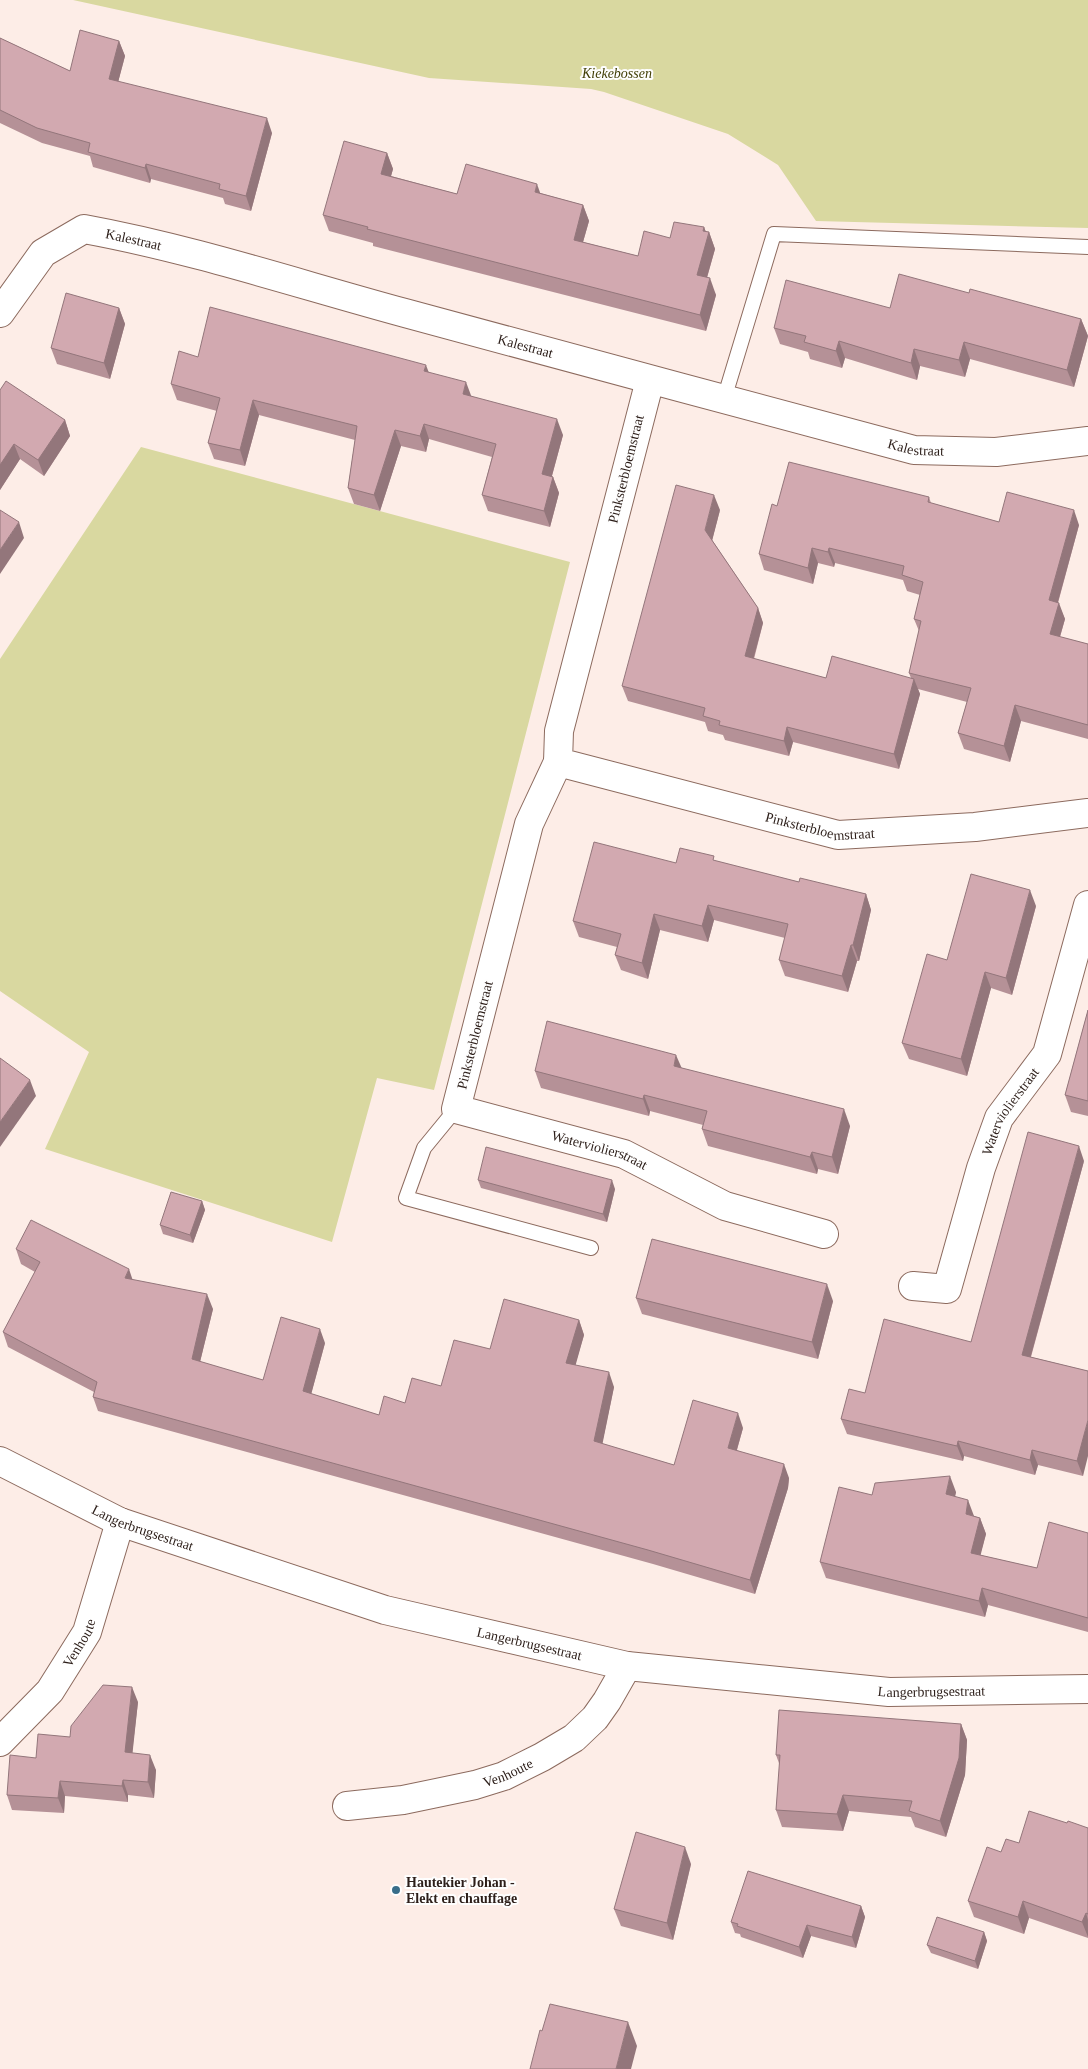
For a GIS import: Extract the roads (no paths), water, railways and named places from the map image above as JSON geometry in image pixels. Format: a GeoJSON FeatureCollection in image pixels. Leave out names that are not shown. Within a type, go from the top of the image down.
{"type":"FeatureCollection","features":[{"type":"Feature","properties":{"kind":"street","name":"Kalestraat"},"geometry":{"type":"LineString","coordinates":[[0,313],[43,253],[84,229],[134,238],[240,266],[360,301],[914,450],[996,452],[1088,441]]}},
{"type":"Feature","properties":{"kind":"street","name":"Pinksterbloemstraat"},"geometry":{"type":"LineString","coordinates":[[456,1109],[529,824],[558,762],[559,731],[650,380]]}},
{"type":"Feature","properties":{"kind":"street","name":"Pinksterbloemstraat"},"geometry":{"type":"LineString","coordinates":[[558,762],[838,835],[975,827],[1088,813]]}},
{"type":"Feature","properties":{"kind":"street","name":"Waterviolierstraat"},"geometry":{"type":"LineString","coordinates":[[913,1286],[947,1289],[981,1168],[999,1118],[1047,1054],[1088,905]]}},
{"type":"Feature","properties":{"kind":"street","name":"Waterviolierstraat"},"geometry":{"type":"LineString","coordinates":[[456,1109],[624,1154],[725,1206],[824,1234]]}},
{"type":"Feature","properties":{"kind":"street","name":"Langerbrugsestraat"},"geometry":{"type":"LineString","coordinates":[[0,1461],[120,1522],[385,1610],[626,1666],[889,1692],[1088,1689]]}},
{"type":"Feature","properties":{"kind":"street","name":"Venhoute"},"geometry":{"type":"LineString","coordinates":[[0,1742],[50,1691],[87,1632],[120,1522]]}},
{"type":"Feature","properties":{"kind":"street","name":"Venhoute"},"geometry":{"type":"LineString","coordinates":[[347,1806],[403,1800],[474,1785],[504,1776],[542,1757],[574,1738],[595,1718],[607,1701],[626,1666]]}},
{"type":"Feature","properties":{"kind":"lane"},"geometry":{"type":"LineString","coordinates":[[724,399],[774,234],[1088,247]]}},
{"type":"Feature","properties":{"kind":"lane"},"geometry":{"type":"LineString","coordinates":[[456,1109],[424,1148],[406,1198],[591,1248]]}},
{"type":"Feature","properties":{"kind":"place","name":"Hautekier Johan - Elekt en chauffage"},"geometry":{"type":"Point","coordinates":[396,1890]}},
{"type":"Feature","properties":{"kind":"park label","name":"Kiekebossen"},"geometry":{"type":"Point","coordinates":[617,73]}}]}
